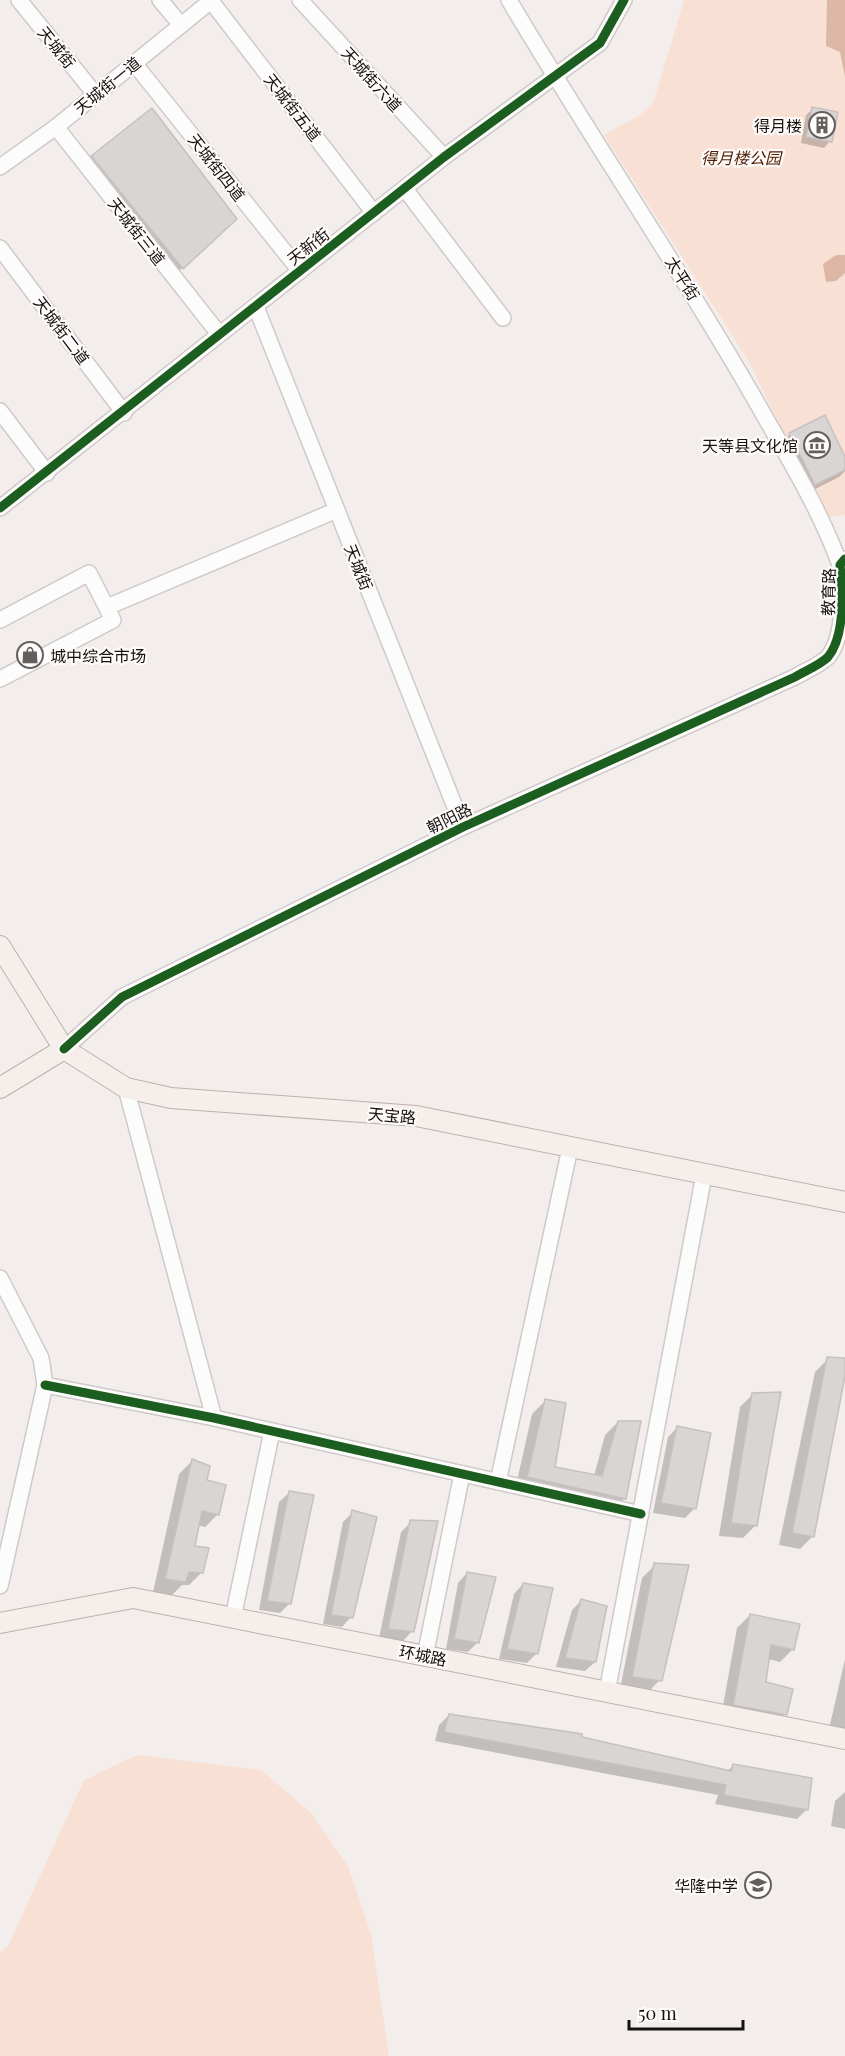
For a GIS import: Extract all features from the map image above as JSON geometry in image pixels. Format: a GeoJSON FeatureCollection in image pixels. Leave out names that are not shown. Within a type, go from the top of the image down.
{"type":"FeatureCollection","features":[{"type":"Feature","properties":{"kind":"main road","name":"天宝路"},"geometry":{"type":"LineString","coordinates":[[0,946],[64,1049],[126,1088],[171,1098],[416,1116],[845,1202]]}},
{"type":"Feature","properties":{"kind":"main road"},"geometry":{"type":"LineString","coordinates":[[0,1088],[64,1049]]}},
{"type":"Feature","properties":{"kind":"main road","name":"环城路"},"geometry":{"type":"LineString","coordinates":[[0,1623],[133,1598],[845,1738]]}},
{"type":"Feature","properties":{"kind":"street","name":"天城街"},"geometry":{"type":"LineString","coordinates":[[20,0],[94,94]]}},
{"type":"Feature","properties":{"kind":"street"},"geometry":{"type":"LineString","coordinates":[[160,0],[181,25]]}},
{"type":"Feature","properties":{"kind":"street","name":"天城街一道"},"geometry":{"type":"LineString","coordinates":[[0,166],[56,127],[212,0]]}},
{"type":"Feature","properties":{"kind":"street","name":"天城街五道"},"geometry":{"type":"LineString","coordinates":[[212,0],[374,213]]}},
{"type":"Feature","properties":{"kind":"street","name":"天城街六道"},"geometry":{"type":"LineString","coordinates":[[300,0],[444,158]]}},
{"type":"Feature","properties":{"kind":"street","name":"太平街"},"geometry":{"type":"LineString","coordinates":[[509,0],[554,77],[713,326],[814,504],[842,562]]}},
{"type":"Feature","properties":{"kind":"street","name":"天新街"},"geometry":{"type":"LineString","coordinates":[[0,508],[124,413],[219,334],[444,158],[600,43],[624,0]]}},
{"type":"Feature","properties":{"kind":"street","name":"天城街四道"},"geometry":{"type":"LineString","coordinates":[[135,63],[300,271]]}},
{"type":"Feature","properties":{"kind":"street","name":"天城街三道"},"geometry":{"type":"LineString","coordinates":[[56,127],[219,334]]}},
{"type":"Feature","properties":{"kind":"street"},"geometry":{"type":"LineString","coordinates":[[405,189],[503,318]]}},
{"type":"Feature","properties":{"kind":"street","name":"天城街二道"},"geometry":{"type":"LineString","coordinates":[[0,248],[124,413]]}},
{"type":"Feature","properties":{"kind":"street","name":"天城街"},"geometry":{"type":"LineString","coordinates":[[256,307],[463,827]]}},
{"type":"Feature","properties":{"kind":"street"},"geometry":{"type":"LineString","coordinates":[[0,411],[47,473]]}},
{"type":"Feature","properties":{"kind":"street"},"geometry":{"type":"LineString","coordinates":[[107,607],[337,510]]}},
{"type":"Feature","properties":{"kind":"street","name":"教育路"},"geometry":{"type":"LineString","coordinates":[[842,562],[843,626]]}},
{"type":"Feature","properties":{"kind":"street"},"geometry":{"type":"LineString","coordinates":[[0,620],[90,573],[113,620],[0,679]]}},
{"type":"Feature","properties":{"kind":"street","name":"朝阳路"},"geometry":{"type":"LineString","coordinates":[[64,1049],[122,997],[463,827],[795,676],[827,658],[836,647],[843,626]]}},
{"type":"Feature","properties":{"kind":"street"},"geometry":{"type":"LineString","coordinates":[[126,1088],[214,1418]]}},
{"type":"Feature","properties":{"kind":"street"},"geometry":{"type":"LineString","coordinates":[[498,1482],[570,1148]]}},
{"type":"Feature","properties":{"kind":"street"},"geometry":{"type":"LineString","coordinates":[[607,1692],[704,1175]]}},
{"type":"Feature","properties":{"kind":"street"},"geometry":{"type":"LineString","coordinates":[[0,1278],[41,1358],[45,1385],[0,1586]]}},
{"type":"Feature","properties":{"kind":"street"},"geometry":{"type":"LineString","coordinates":[[45,1385],[214,1418],[641,1514]]}},
{"type":"Feature","properties":{"kind":"street"},"geometry":{"type":"LineString","coordinates":[[233,1618],[272,1431]]}},
{"type":"Feature","properties":{"kind":"street"},"geometry":{"type":"LineString","coordinates":[[425,1656],[462,1474]]}},
{"type":"Feature","properties":{"kind":"green space","name":"得月楼公园"},"geometry":{"type":"Polygon","coordinates":[[[684,0],[845,0],[845,515],[825,517],[748,360],[604,135],[640,115],[654,101],[684,0]]]}},
{"type":"Feature","properties":{"kind":"green space"},"geometry":{"type":"Polygon","coordinates":[[[137,1755],[261,1770],[310,1812],[348,1866],[371,1934],[389,2056],[0,2056],[0,1952],[8,1946],[84,1780],[137,1755]]]}},
{"type":"Feature","properties":{"kind":"shaded area"},"geometry":{"type":"Polygon","coordinates":[[[827,0],[845,0],[845,77],[840,52],[826,46],[827,0]]]}},
{"type":"Feature","properties":{"kind":"shaded area"},"geometry":{"type":"Polygon","coordinates":[[[836,255],[845,255],[845,273],[836,281],[826,282],[823,264],[836,255]]]}},
{"type":"Feature","properties":{"kind":"building","name":"得月楼"},"geometry":{"type":"Polygon","coordinates":[[[812,107],[838,112],[832,142],[806,137],[812,107]]]}},
{"type":"Feature","properties":{"kind":"building"},"geometry":{"type":"Polygon","coordinates":[[[152,108],[237,219],[183,269],[91,156],[152,108]]]}},
{"type":"Feature","properties":{"kind":"building","name":"天等县文化馆"},"geometry":{"type":"Polygon","coordinates":[[[825,415],[845,457],[845,470],[815,485],[789,433],[825,415]]]}},
{"type":"Feature","properties":{"kind":"building"},"geometry":{"type":"Polygon","coordinates":[[[827,1357],[845,1358],[845,1376],[814,1537],[792,1533],[827,1357]]]}},
{"type":"Feature","properties":{"kind":"building"},"geometry":{"type":"Polygon","coordinates":[[[781,1392],[757,1526],[731,1523],[752,1393],[781,1392]]]}},
{"type":"Feature","properties":{"kind":"building"},"geometry":{"type":"Polygon","coordinates":[[[545,1399],[566,1403],[555,1467],[602,1476],[618,1421],[641,1421],[626,1499],[527,1477],[545,1399]]]}},
{"type":"Feature","properties":{"kind":"building"},"geometry":{"type":"Polygon","coordinates":[[[677,1426],[711,1433],[696,1509],[661,1503],[677,1426]]]}},
{"type":"Feature","properties":{"kind":"building"},"geometry":{"type":"Polygon","coordinates":[[[192,1459],[210,1466],[207,1480],[226,1485],[219,1515],[202,1511],[195,1546],[209,1548],[203,1573],[189,1572],[186,1582],[165,1579],[192,1459]]]}},
{"type":"Feature","properties":{"kind":"building"},"geometry":{"type":"Polygon","coordinates":[[[289,1491],[314,1495],[291,1604],[267,1601],[289,1491]]]}},
{"type":"Feature","properties":{"kind":"building"},"geometry":{"type":"Polygon","coordinates":[[[352,1510],[377,1517],[353,1618],[331,1615],[352,1510]]]}},
{"type":"Feature","properties":{"kind":"building"},"geometry":{"type":"Polygon","coordinates":[[[410,1520],[438,1521],[414,1632],[388,1629],[410,1520]]]}},
{"type":"Feature","properties":{"kind":"building"},"geometry":{"type":"Polygon","coordinates":[[[654,1563],[689,1565],[662,1681],[632,1677],[654,1563]]]}},
{"type":"Feature","properties":{"kind":"building"},"geometry":{"type":"Polygon","coordinates":[[[467,1572],[496,1577],[479,1643],[454,1639],[467,1572]]]}},
{"type":"Feature","properties":{"kind":"building"},"geometry":{"type":"Polygon","coordinates":[[[523,1583],[553,1588],[538,1654],[507,1649],[523,1583]]]}},
{"type":"Feature","properties":{"kind":"building"},"geometry":{"type":"Polygon","coordinates":[[[581,1599],[607,1606],[596,1662],[565,1658],[581,1599]]]}},
{"type":"Feature","properties":{"kind":"building"},"geometry":{"type":"Polygon","coordinates":[[[750,1614],[800,1624],[794,1650],[771,1645],[766,1682],[793,1689],[787,1715],[733,1705],[750,1614]]]}},
{"type":"Feature","properties":{"kind":"building"},"geometry":{"type":"Polygon","coordinates":[[[449,1714],[582,1734],[582,1737],[731,1771],[733,1764],[812,1778],[808,1810],[724,1795],[726,1785],[444,1732],[449,1714]]]}},
{"type":"Feature","properties":{"kind":"cycle path"},"geometry":{"type":"LineString","coordinates":[[0,508],[444,157],[600,43],[624,0]]}},
{"type":"Feature","properties":{"kind":"cycle path"},"geometry":{"type":"LineString","coordinates":[[64,1049],[122,997],[463,827],[795,677],[821,663],[834,648],[840,626],[842,614],[840,565],[845,559]]}},
{"type":"Feature","properties":{"kind":"cycle path"},"geometry":{"type":"LineString","coordinates":[[45,1385],[214,1418],[641,1514]]}},
{"type":"Feature","properties":{"kind":"place","name":"得月楼"},"geometry":{"type":"Point","coordinates":[822,125]}},
{"type":"Feature","properties":{"kind":"place","name":"天等县文化馆"},"geometry":{"type":"Point","coordinates":[817,445]}},
{"type":"Feature","properties":{"kind":"place","name":"城中综合市场"},"geometry":{"type":"Point","coordinates":[30,655]}},
{"type":"Feature","properties":{"kind":"place","name":"华隆中学"},"geometry":{"type":"Point","coordinates":[758,1885]}}]}
